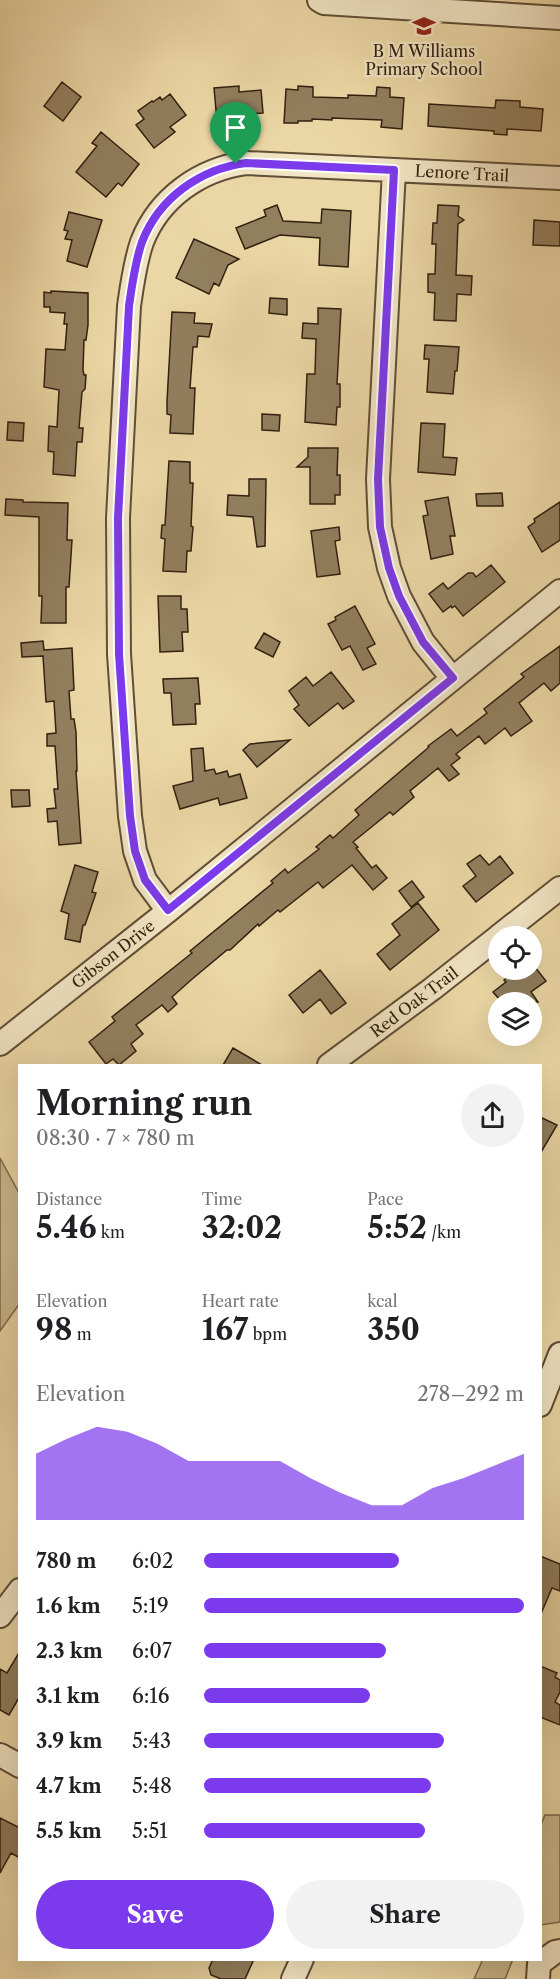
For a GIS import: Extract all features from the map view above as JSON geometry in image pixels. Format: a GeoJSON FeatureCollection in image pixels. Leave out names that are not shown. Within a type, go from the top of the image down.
{"type":"FeatureCollection","features":[{"type":"Feature","properties":{"kind":"street"},"geometry":{"type":"LineString","coordinates":[[319,0],[324,3],[533,8],[560,18]]}},
{"type":"Feature","properties":{"kind":"street","name":"Lenore Trail"},"geometry":{"type":"LineString","coordinates":[[168,910],[145,880],[135,851],[130,816],[119,654],[118,518],[129,306],[142,241],[156,216],[180,189],[204,175],[236,164],[314,165],[560,178]]}},
{"type":"Feature","properties":{"kind":"street"},"geometry":{"type":"LineString","coordinates":[[394,170],[378,468],[380,527],[389,568],[413,625],[423,642],[453,678]]}},
{"type":"Feature","properties":{"kind":"street","name":"Gibson Drive"},"geometry":{"type":"LineString","coordinates":[[0,1044],[560,591]]}},
{"type":"Feature","properties":{"kind":"street","name":"Red Oak Trail"},"geometry":{"type":"LineString","coordinates":[[512,926],[560,888]]}},
{"type":"Feature","properties":{"kind":"street","name":"Red Oak Trail"},"geometry":{"type":"LineString","coordinates":[[330,1064],[488,945]]}},
{"type":"Feature","properties":{"kind":"street"},"geometry":{"type":"LineString","coordinates":[[542,1393],[545,1375],[560,1354]]}},
{"type":"Feature","properties":{"kind":"street"},"geometry":{"type":"LineString","coordinates":[[0,1616],[18,1593]]}},
{"type":"Feature","properties":{"kind":"street"},"geometry":{"type":"LineString","coordinates":[[0,1755],[18,1765]]}},
{"type":"Feature","properties":{"kind":"street"},"geometry":{"type":"LineString","coordinates":[[538,1979],[539,1964],[560,1951]]}},
{"type":"Feature","properties":{"kind":"street"},"geometry":{"type":"LineString","coordinates":[[293,1979],[301,1961]]}},
{"type":"Feature","properties":{"kind":"shaded area"},"geometry":{"type":"Polygon","coordinates":[[[0,1158],[18,1191],[18,1306],[0,1331],[0,1158]]]}},
{"type":"Feature","properties":{"kind":"shaded area"},"geometry":{"type":"Polygon","coordinates":[[[545,1815],[560,1815],[560,1922],[542,1925],[542,1822],[545,1815]]]}},
{"type":"Feature","properties":{"kind":"shaded area"},"geometry":{"type":"Polygon","coordinates":[[[482,1961],[512,1961],[505,1979],[474,1979],[482,1961]]]}},
{"type":"Feature","properties":{"kind":"building"},"geometry":{"type":"Polygon","coordinates":[[[62,82],[81,97],[63,121],[44,106],[62,82]]]}},
{"type":"Feature","properties":{"kind":"building"},"geometry":{"type":"Polygon","coordinates":[[[239,86],[239,92],[261,90],[263,113],[230,115],[230,120],[217,121],[214,88],[239,86]]]}},
{"type":"Feature","properties":{"kind":"building"},"geometry":{"type":"Polygon","coordinates":[[[298,86],[313,87],[313,97],[348,98],[348,95],[376,96],[377,87],[390,88],[390,97],[404,98],[402,129],[381,127],[382,120],[332,118],[332,120],[312,119],[312,121],[298,121],[298,123],[284,123],[286,89],[298,90],[298,86]]]}},
{"type":"Feature","properties":{"kind":"building"},"geometry":{"type":"Polygon","coordinates":[[[170,94],[186,115],[170,127],[175,132],[154,148],[136,125],[144,119],[138,111],[152,101],[160,97],[162,100],[170,94]]]}},
{"type":"Feature","properties":{"kind":"building"},"geometry":{"type":"Polygon","coordinates":[[[496,100],[520,101],[520,107],[543,109],[541,131],[507,129],[507,135],[494,134],[494,131],[428,126],[429,104],[495,108],[496,100]]]}},
{"type":"Feature","properties":{"kind":"building"},"geometry":{"type":"Polygon","coordinates":[[[101,132],[139,164],[122,186],[118,183],[106,197],[76,172],[97,146],[92,143],[101,132]]]}},
{"type":"Feature","properties":{"kind":"building"},"geometry":{"type":"Polygon","coordinates":[[[277,205],[283,221],[321,223],[322,209],[351,211],[348,267],[319,265],[320,238],[280,235],[245,249],[236,228],[266,216],[264,210],[277,205]]]}},
{"type":"Feature","properties":{"kind":"building"},"geometry":{"type":"Polygon","coordinates":[[[438,205],[459,206],[458,216],[464,220],[458,224],[456,275],[472,276],[471,295],[457,294],[456,321],[434,320],[435,293],[428,292],[428,274],[435,274],[436,244],[432,244],[433,223],[437,223],[438,205]]]}},
{"type":"Feature","properties":{"kind":"building"},"geometry":{"type":"Polygon","coordinates":[[[69,212],[102,220],[87,267],[67,261],[72,240],[65,239],[68,231],[64,230],[69,212]]]}},
{"type":"Feature","properties":{"kind":"building"},"geometry":{"type":"Polygon","coordinates":[[[534,220],[560,222],[560,246],[533,245],[534,220]]]}},
{"type":"Feature","properties":{"kind":"building"},"geometry":{"type":"Polygon","coordinates":[[[194,239],[239,259],[228,265],[219,286],[214,283],[209,294],[176,278],[194,239]]]}},
{"type":"Feature","properties":{"kind":"building"},"geometry":{"type":"Polygon","coordinates":[[[51,291],[88,293],[88,325],[86,340],[84,340],[83,370],[86,375],[79,428],[83,428],[82,442],[77,442],[75,476],[53,474],[54,452],[48,451],[49,426],[57,427],[59,390],[44,387],[46,349],[65,350],[67,324],[64,324],[65,313],[50,312],[50,307],[44,307],[44,292],[51,293],[51,291]]]}},
{"type":"Feature","properties":{"kind":"building"},"geometry":{"type":"Polygon","coordinates":[[[270,298],[287,299],[287,315],[269,313],[270,298]]]}},
{"type":"Feature","properties":{"kind":"building"},"geometry":{"type":"Polygon","coordinates":[[[318,308],[341,309],[337,384],[340,384],[340,407],[337,407],[336,425],[305,422],[307,374],[315,374],[316,339],[302,338],[303,323],[318,324],[318,308]]]}},
{"type":"Feature","properties":{"kind":"building"},"geometry":{"type":"Polygon","coordinates":[[[172,312],[195,313],[194,323],[212,324],[209,337],[198,336],[197,347],[193,347],[190,388],[195,388],[193,434],[170,433],[171,415],[167,414],[167,401],[172,312]]]}},
{"type":"Feature","properties":{"kind":"building"},"geometry":{"type":"Polygon","coordinates":[[[425,345],[459,347],[453,394],[427,392],[429,359],[424,359],[425,345]]]}},
{"type":"Feature","properties":{"kind":"building"},"geometry":{"type":"Polygon","coordinates":[[[262,414],[280,415],[279,431],[262,430],[262,414]]]}},
{"type":"Feature","properties":{"kind":"building"},"geometry":{"type":"Polygon","coordinates":[[[8,422],[24,423],[23,441],[7,440],[8,422]]]}},
{"type":"Feature","properties":{"kind":"building"},"geometry":{"type":"Polygon","coordinates":[[[421,423],[445,424],[443,457],[457,458],[455,475],[418,472],[421,423]]]}},
{"type":"Feature","properties":{"kind":"building"},"geometry":{"type":"Polygon","coordinates":[[[308,448],[338,448],[337,475],[340,475],[340,495],[335,495],[335,504],[310,504],[310,467],[297,467],[308,457],[308,448]]]}},
{"type":"Feature","properties":{"kind":"building"},"geometry":{"type":"Polygon","coordinates":[[[169,461],[190,462],[190,483],[193,483],[191,526],[193,527],[191,551],[187,551],[186,572],[163,571],[165,539],[161,538],[162,525],[165,525],[169,461]]]}},
{"type":"Feature","properties":{"kind":"building"},"geometry":{"type":"Polygon","coordinates":[[[249,479],[266,479],[265,546],[257,547],[253,517],[227,515],[228,495],[249,496],[249,479]]]}},
{"type":"Feature","properties":{"kind":"building"},"geometry":{"type":"Polygon","coordinates":[[[502,493],[503,506],[477,506],[476,494],[502,493]]]}},
{"type":"Feature","properties":{"kind":"building"},"geometry":{"type":"Polygon","coordinates":[[[448,497],[455,536],[450,536],[453,554],[431,559],[423,516],[428,515],[425,501],[448,497]]]}},
{"type":"Feature","properties":{"kind":"building"},"geometry":{"type":"Polygon","coordinates":[[[6,499],[23,500],[23,502],[68,503],[67,540],[72,540],[69,587],[66,587],[66,623],[41,623],[39,517],[5,515],[6,499]]]}},
{"type":"Feature","properties":{"kind":"building"},"geometry":{"type":"Polygon","coordinates":[[[560,502],[560,540],[542,552],[528,527],[535,522],[534,519],[560,502]]]}},
{"type":"Feature","properties":{"kind":"building"},"geometry":{"type":"Polygon","coordinates":[[[339,527],[340,540],[335,541],[340,574],[317,577],[311,531],[339,527]]]}},
{"type":"Feature","properties":{"kind":"building"},"geometry":{"type":"Polygon","coordinates":[[[491,565],[505,582],[463,616],[455,606],[443,612],[429,594],[443,583],[448,589],[468,573],[473,573],[476,577],[491,565]]]}},
{"type":"Feature","properties":{"kind":"building"},"geometry":{"type":"Polygon","coordinates":[[[158,596],[181,596],[181,609],[187,609],[188,632],[182,632],[183,651],[160,652],[158,596]]]}},
{"type":"Feature","properties":{"kind":"building"},"geometry":{"type":"Polygon","coordinates":[[[355,606],[375,644],[367,648],[376,664],[363,670],[350,646],[342,650],[328,624],[336,620],[335,617],[355,606]]]}},
{"type":"Feature","properties":{"kind":"building"},"geometry":{"type":"Polygon","coordinates":[[[264,633],[280,642],[273,657],[255,648],[264,633]]]}},
{"type":"Feature","properties":{"kind":"building"},"geometry":{"type":"Polygon","coordinates":[[[43,641],[44,650],[72,648],[74,690],[69,691],[71,719],[74,719],[76,732],[81,843],[59,845],[57,821],[48,822],[47,809],[56,808],[54,789],[58,789],[55,746],[47,746],[47,734],[56,733],[54,701],[46,702],[43,656],[22,657],[21,643],[43,641]]]}},
{"type":"Feature","properties":{"kind":"building"},"geometry":{"type":"Polygon","coordinates":[[[560,646],[560,683],[551,691],[544,683],[519,703],[532,721],[511,736],[505,728],[485,744],[479,736],[456,754],[460,758],[451,765],[459,774],[449,781],[438,768],[410,791],[414,797],[393,815],[390,812],[353,842],[372,868],[376,865],[387,878],[373,890],[352,865],[323,888],[318,882],[280,912],[278,910],[259,926],[258,924],[230,950],[227,950],[191,980],[172,997],[177,1004],[168,1012],[162,1005],[136,1025],[143,1034],[131,1044],[136,1051],[120,1064],[113,1059],[106,1064],[89,1042],[115,1021],[112,1017],[192,953],[190,951],[273,883],[271,881],[285,869],[288,873],[319,849],[316,847],[330,835],[333,838],[359,815],[355,810],[428,746],[451,729],[457,736],[487,713],[484,709],[524,677],[521,674],[560,646]]]}},
{"type":"Feature","properties":{"kind":"building"},"geometry":{"type":"Polygon","coordinates":[[[331,672],[354,701],[343,709],[338,703],[309,726],[294,709],[299,705],[289,691],[306,677],[313,686],[331,672]]]}},
{"type":"Feature","properties":{"kind":"building"},"geometry":{"type":"Polygon","coordinates":[[[198,678],[200,704],[195,704],[196,724],[173,725],[171,693],[164,693],[163,679],[198,678]]]}},
{"type":"Feature","properties":{"kind":"building"},"geometry":{"type":"Polygon","coordinates":[[[290,740],[257,767],[243,750],[250,744],[290,740]]]}},
{"type":"Feature","properties":{"kind":"building"},"geometry":{"type":"Polygon","coordinates":[[[203,748],[205,771],[214,769],[216,774],[227,771],[229,777],[240,774],[247,798],[220,805],[218,798],[180,809],[173,786],[193,781],[191,749],[203,748]]]}},
{"type":"Feature","properties":{"kind":"building"},"geometry":{"type":"Polygon","coordinates":[[[11,790],[29,790],[30,806],[12,807],[11,790]]]}},
{"type":"Feature","properties":{"kind":"building"},"geometry":{"type":"Polygon","coordinates":[[[480,855],[489,865],[500,856],[513,873],[476,902],[463,886],[476,876],[467,864],[480,855]]]}},
{"type":"Feature","properties":{"kind":"building"},"geometry":{"type":"Polygon","coordinates":[[[75,865],[98,872],[92,892],[96,893],[85,925],[83,925],[80,942],[65,939],[69,914],[61,911],[75,865]]]}},
{"type":"Feature","properties":{"kind":"building"},"geometry":{"type":"Polygon","coordinates":[[[412,881],[424,897],[411,907],[399,891],[412,881]]]}},
{"type":"Feature","properties":{"kind":"building"},"geometry":{"type":"Polygon","coordinates":[[[418,903],[439,930],[390,970],[377,954],[400,935],[392,924],[418,903]]]}},
{"type":"Feature","properties":{"kind":"building"},"geometry":{"type":"Polygon","coordinates":[[[320,970],[346,1003],[331,1014],[320,999],[303,1013],[289,995],[320,970]]]}},
{"type":"Feature","properties":{"kind":"building"},"geometry":{"type":"Polygon","coordinates":[[[542,976],[546,981],[531,992],[493,992],[506,982],[504,980],[542,980],[542,976]]]}},
{"type":"Feature","properties":{"kind":"building"},"geometry":{"type":"Polygon","coordinates":[[[233,1048],[260,1064],[224,1064],[233,1048]]]}},
{"type":"Feature","properties":{"kind":"building"},"geometry":{"type":"Polygon","coordinates":[[[542,1118],[557,1125],[542,1151],[542,1118]]]}},
{"type":"Feature","properties":{"kind":"building"},"geometry":{"type":"Polygon","coordinates":[[[542,1557],[560,1564],[560,1591],[552,1588],[542,1611],[542,1557]]]}},
{"type":"Feature","properties":{"kind":"building"},"geometry":{"type":"Polygon","coordinates":[[[18,1654],[18,1699],[9,1715],[0,1710],[0,1669],[7,1673],[18,1654]]]}},
{"type":"Feature","properties":{"kind":"building"},"geometry":{"type":"Polygon","coordinates":[[[542,1667],[557,1673],[555,1677],[560,1680],[560,1692],[555,1702],[560,1705],[560,1725],[542,1718],[542,1667]]]}},
{"type":"Feature","properties":{"kind":"building"},"geometry":{"type":"Polygon","coordinates":[[[0,1818],[18,1827],[18,1857],[11,1853],[0,1873],[0,1818]]]}},
{"type":"Feature","properties":{"kind":"building"},"geometry":{"type":"Polygon","coordinates":[[[212,1961],[253,1961],[245,1979],[221,1979],[211,1975],[209,1968],[212,1961]]]}},
{"type":"Feature","properties":{"kind":"place","name":"B M Williams Primary School"},"geometry":{"type":"Point","coordinates":[424,26]}},
{"type":"Feature","properties":{"kind":"route"},"geometry":{"type":"LineString","coordinates":[[236,164],[337,166],[394,170],[378,479],[380,527],[389,568],[413,625],[423,642],[453,678],[168,910],[145,880],[135,851],[130,816],[119,654],[118,518],[129,306],[142,241],[156,216],[180,189],[204,175],[236,164]]}}]}
